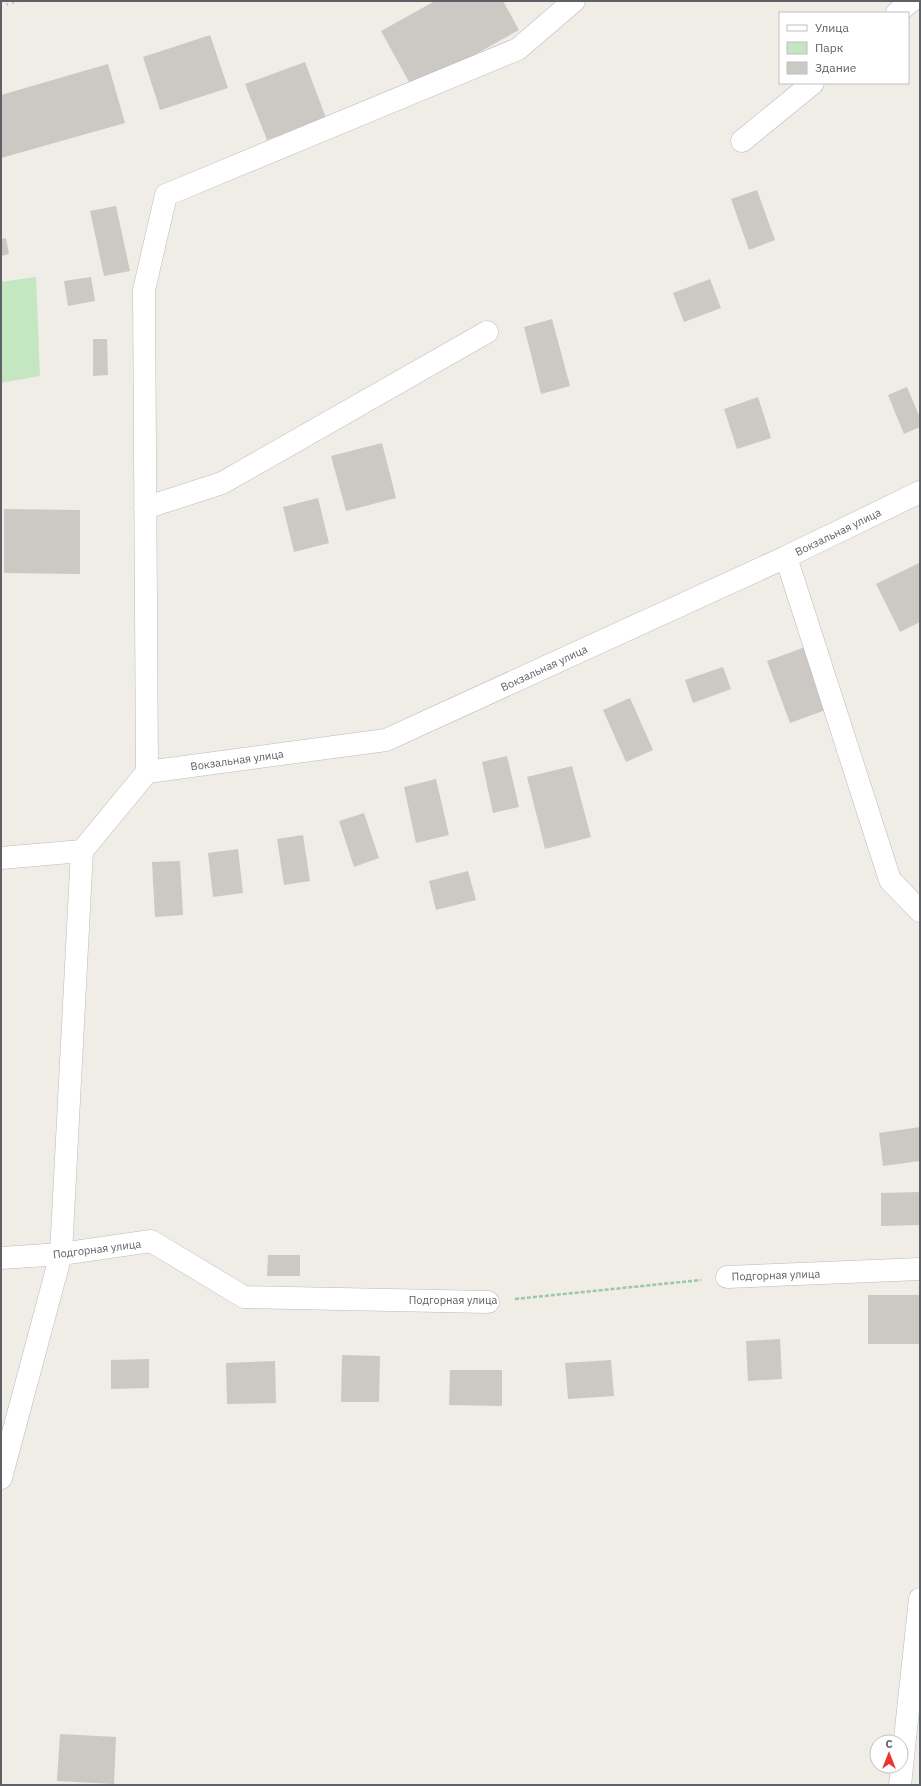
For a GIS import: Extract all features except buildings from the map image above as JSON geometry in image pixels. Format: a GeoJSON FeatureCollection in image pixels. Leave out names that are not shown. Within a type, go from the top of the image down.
{"type":"FeatureCollection","features":[{"type":"Feature","properties":{"kind":"street"},"geometry":{"type":"LineString","coordinates":[[1,1478],[61,1254],[82,851],[147,772],[144,290],[166,195],[518,49],[574,1]]}},
{"type":"Feature","properties":{"kind":"street"},"geometry":{"type":"LineString","coordinates":[[898,12],[911,1]]}},
{"type":"Feature","properties":{"kind":"street"},"geometry":{"type":"LineString","coordinates":[[742,141],[812,84]]}},
{"type":"Feature","properties":{"kind":"street"},"geometry":{"type":"LineString","coordinates":[[145,508],[222,483],[487,332]]}},
{"type":"Feature","properties":{"kind":"street","name":"Вокзальная улица"},"geometry":{"type":"LineString","coordinates":[[147,772],[386,740],[786,557],[920,492]]}},
{"type":"Feature","properties":{"kind":"street"},"geometry":{"type":"LineString","coordinates":[[786,557],[890,880],[920,911]]}},
{"type":"Feature","properties":{"kind":"street"},"geometry":{"type":"LineString","coordinates":[[1,858],[82,851]]}},
{"type":"Feature","properties":{"kind":"street","name":"Подгорная улица"},"geometry":{"type":"LineString","coordinates":[[1,1258],[61,1254],[151,1242],[244,1297],[488,1302]]}},
{"type":"Feature","properties":{"kind":"street","name":"Подгорная улица"},"geometry":{"type":"LineString","coordinates":[[727,1277],[920,1269]]}},
{"type":"Feature","properties":{"kind":"street"},"geometry":{"type":"LineString","coordinates":[[900,1785],[920,1599]]}},
{"type":"Feature","properties":{"kind":"path","name":"Подгорная улица"},"geometry":{"type":"LineString","coordinates":[[488,1302],[727,1277]]}},
{"type":"Feature","properties":{"kind":"green space"},"geometry":{"type":"Polygon","coordinates":[[[36,277],[40,376],[1,383],[1,282],[36,277]]]}},
{"type":"Feature","properties":{"kind":"railway"},"geometry":{"type":"LineString","coordinates":[[1,6],[19,1]]}}]}
